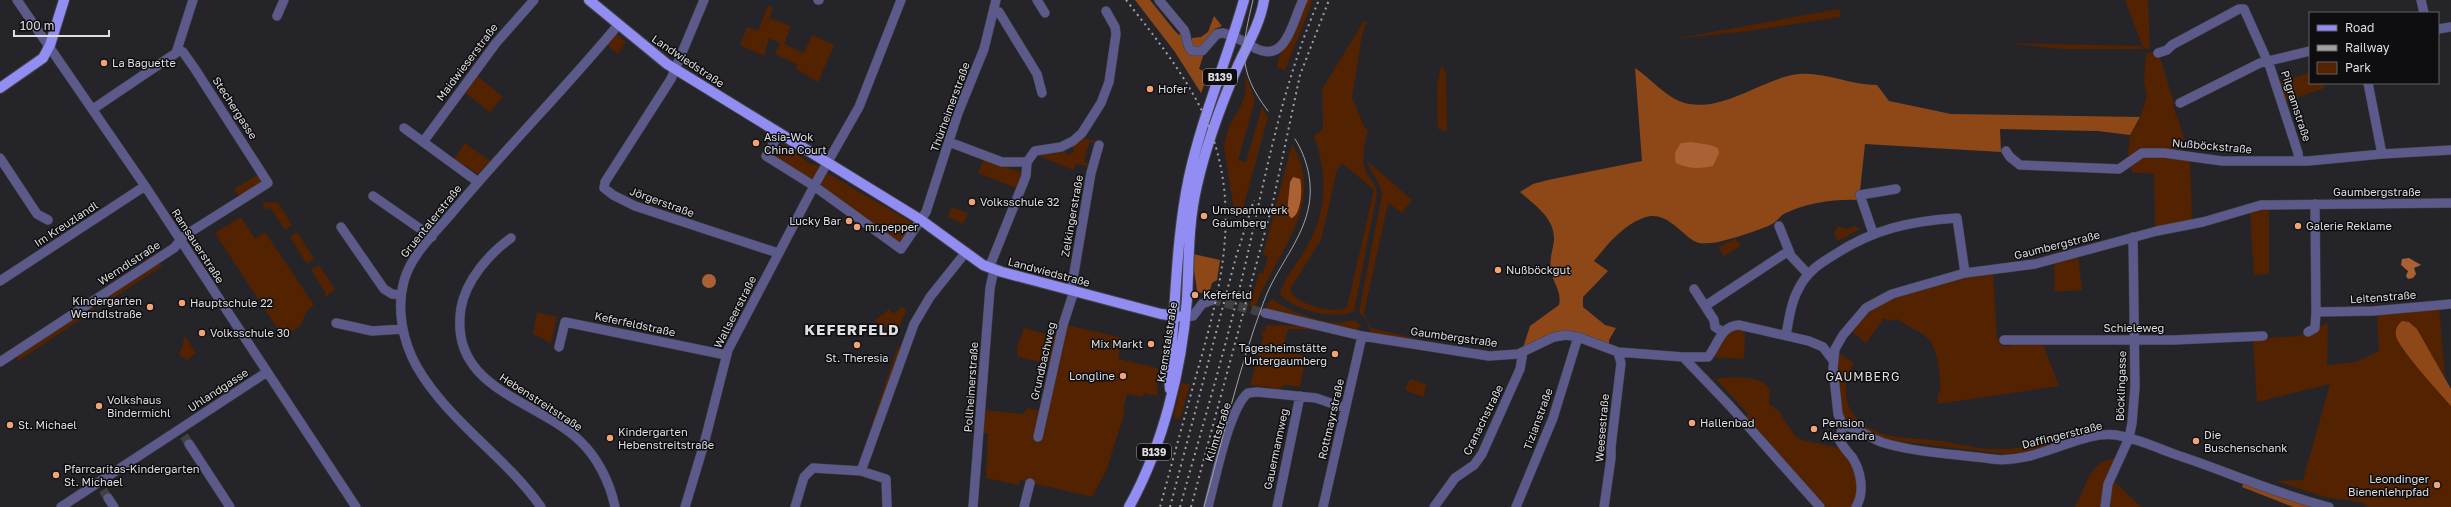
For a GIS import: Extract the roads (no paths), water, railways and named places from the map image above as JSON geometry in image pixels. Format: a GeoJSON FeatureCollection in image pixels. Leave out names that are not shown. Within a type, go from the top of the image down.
{"type":"FeatureCollection","features":[{"type":"Feature","properties":{"kind":"main road"},"geometry":{"type":"LineString","coordinates":[[0,88],[38,63],[50,45],[64,0]]}},
{"type":"Feature","properties":{"kind":"main road","name":"Landwiedstraße"},"geometry":{"type":"LineString","coordinates":[[589,0],[675,70],[921,220],[992,269],[1179,317]]}},
{"type":"Feature","properties":{"kind":"main road","name":"Kremstalstraße"},"geometry":{"type":"LineString","coordinates":[[1129,507],[1144,477],[1159,438],[1170,393],[1176,378],[1179,317],[1180,236],[1189,178],[1199,138],[1244,0]]}},
{"type":"Feature","properties":{"kind":"main road","name":"Kremstalstraße"},"geometry":{"type":"LineString","coordinates":[[1179,317],[1188,240],[1197,184],[1207,147],[1264,0]]}},
{"type":"Feature","properties":{"kind":"street","name":"Ramsauerstraße"},"geometry":{"type":"LineString","coordinates":[[17,0],[93,108],[356,507]]}},
{"type":"Feature","properties":{"kind":"street"},"geometry":{"type":"LineString","coordinates":[[93,108],[173,56],[178,49],[193,0]]}},
{"type":"Feature","properties":{"kind":"street"},"geometry":{"type":"LineString","coordinates":[[277,16],[284,0]]}},
{"type":"Feature","properties":{"kind":"street","name":"Maidwieserstraße"},"geometry":{"type":"LineString","coordinates":[[423,142],[491,49],[534,0]]}},
{"type":"Feature","properties":{"kind":"street"},"geometry":{"type":"LineString","coordinates":[[675,70],[704,0]]}},
{"type":"Feature","properties":{"kind":"street","name":"Wallseerstraße"},"geometry":{"type":"LineString","coordinates":[[686,507],[704,444],[726,355],[814,186],[859,107],[901,0]]}},
{"type":"Feature","properties":{"kind":"street","name":"Thürheimerstraße"},"geometry":{"type":"LineString","coordinates":[[921,220],[926,212],[949,142],[984,49],[996,0]]}},
{"type":"Feature","properties":{"kind":"street"},"geometry":{"type":"LineString","coordinates":[[1037,0],[1045,13]]}},
{"type":"Feature","properties":{"kind":"street"},"geometry":{"type":"LineString","coordinates":[[1159,0],[1184,30],[1187,35],[1188,46],[1192,51],[1202,51],[1220,33],[1267,52],[1280,48],[1287,37],[1304,0]]}},
{"type":"Feature","properties":{"kind":"street"},"geometry":{"type":"LineString","coordinates":[[2421,0],[2424,12]]}},
{"type":"Feature","properties":{"kind":"street","name":"Pilgramstraße"},"geometry":{"type":"LineString","coordinates":[[2158,53],[2239,9],[2244,9],[2267,60],[2298,153],[2299,161]]}},
{"type":"Feature","properties":{"kind":"street"},"geometry":{"type":"LineString","coordinates":[[994,11],[999,12],[1038,74],[1042,93]]}},
{"type":"Feature","properties":{"kind":"street"},"geometry":{"type":"LineString","coordinates":[[949,142],[1002,162],[1027,162],[1035,151],[1061,147],[1077,138],[1100,103],[1109,82],[1116,27],[1106,11]]}},
{"type":"Feature","properties":{"kind":"street","name":"Gruentalerstraße"},"geometry":{"type":"LineString","coordinates":[[541,507],[515,475],[461,422],[433,390],[412,358],[402,328],[401,295],[404,281],[411,264],[432,237],[478,182],[618,25]]}},
{"type":"Feature","properties":{"kind":"street"},"geometry":{"type":"LineString","coordinates":[[2439,29],[2451,27]]}},
{"type":"Feature","properties":{"kind":"street","name":"Stechergasse"},"geometry":{"type":"LineString","coordinates":[[178,49],[183,52],[195,69],[268,183]]}},
{"type":"Feature","properties":{"kind":"street"},"geometry":{"type":"LineString","coordinates":[[2180,104],[2267,60],[2309,51]]}},
{"type":"Feature","properties":{"kind":"street","name":"Jörgerstraße"},"geometry":{"type":"LineString","coordinates":[[675,70],[605,182],[605,190],[646,210],[778,254]]}},
{"type":"Feature","properties":{"kind":"street"},"geometry":{"type":"LineString","coordinates":[[2368,84],[2382,154]]}},
{"type":"Feature","properties":{"kind":"street"},"geometry":{"type":"LineString","coordinates":[[404,128],[478,182]]}},
{"type":"Feature","properties":{"kind":"street"},"geometry":{"type":"LineString","coordinates":[[779,134],[766,156],[814,186],[901,249],[921,220]]}},
{"type":"Feature","properties":{"kind":"street","name":"Zelkingerstraße"},"geometry":{"type":"LineString","coordinates":[[1073,291],[1091,173],[1099,145]]}},
{"type":"Feature","properties":{"kind":"street","name":"Nußböckstraße"},"geometry":{"type":"LineString","coordinates":[[2006,151],[2010,158],[2020,165],[2119,169],[2142,153],[2222,161],[2299,161],[2451,150]]}},
{"type":"Feature","properties":{"kind":"street"},"geometry":{"type":"LineString","coordinates":[[0,158],[37,214],[48,220]]}},
{"type":"Feature","properties":{"kind":"street","name":"Pollheimerstraße"},"geometry":{"type":"LineString","coordinates":[[976,506],[992,269],[1026,176],[1027,162]]}},
{"type":"Feature","properties":{"kind":"street","name":"Werndlstraße"},"geometry":{"type":"LineString","coordinates":[[0,362],[174,248],[180,240],[268,183]]}},
{"type":"Feature","properties":{"kind":"street","name":"Im Kreuzlandl"},"geometry":{"type":"LineString","coordinates":[[0,281],[145,186]]}},
{"type":"Feature","properties":{"kind":"street"},"geometry":{"type":"LineString","coordinates":[[1873,233],[1860,195],[1896,189]]}},
{"type":"Feature","properties":{"kind":"street"},"geometry":{"type":"LineString","coordinates":[[373,196],[432,237]]}},
{"type":"Feature","properties":{"kind":"street","name":"Gaumbergstraße"},"geometry":{"type":"LineString","coordinates":[[1856,507],[1861,492],[1860,478],[1855,462],[1839,439],[1843,426],[1838,414],[1832,359],[1837,344],[1856,319],[1878,300],[1929,282],[1966,273],[2034,264],[2133,238],[2203,222],[2261,205],[2451,202]]}},
{"type":"Feature","properties":{"kind":"street"},"geometry":{"type":"LineString","coordinates":[[2308,332],[2315,328],[2316,312],[2315,204]]}},
{"type":"Feature","properties":{"kind":"street"},"geometry":{"type":"LineString","coordinates":[[1786,335],[1794,299],[1808,274],[1841,250],[1873,233],[1920,221],[1957,218],[1966,273]]}},
{"type":"Feature","properties":{"kind":"street"},"geometry":{"type":"LineString","coordinates":[[1779,226],[1791,256],[1808,274]]}},
{"type":"Feature","properties":{"kind":"street"},"geometry":{"type":"LineString","coordinates":[[341,227],[384,289],[392,294],[401,295]]}},
{"type":"Feature","properties":{"kind":"street","name":"Hebenstreitstraße"},"geometry":{"type":"LineString","coordinates":[[511,238],[498,247],[467,288],[460,312],[461,335],[464,347],[478,370],[496,388],[558,424],[581,442],[602,471],[615,507]]}},
{"type":"Feature","properties":{"kind":"street","name":"Böcklingasse"},"geometry":{"type":"LineString","coordinates":[[2105,507],[2108,484],[2129,438],[2134,410],[2133,238]]}},
{"type":"Feature","properties":{"kind":"street"},"geometry":{"type":"LineString","coordinates":[[861,471],[912,328],[930,297],[966,252]]}},
{"type":"Feature","properties":{"kind":"street"},"geometry":{"type":"LineString","coordinates":[[1705,306],[1784,254]]}},
{"type":"Feature","properties":{"kind":"street"},"geometry":{"type":"LineString","coordinates":[[1694,289],[1715,322],[1714,327],[1723,332]]}},
{"type":"Feature","properties":{"kind":"street","name":"Grundbachweg"},"geometry":{"type":"LineString","coordinates":[[1038,437],[1063,325],[1073,291]]}},
{"type":"Feature","properties":{"kind":"street"},"geometry":{"type":"LineString","coordinates":[[1179,317],[1193,316],[1202,304],[1212,300]]}},
{"type":"Feature","properties":{"kind":"street","name":"Leitenstraße"},"geometry":{"type":"LineString","coordinates":[[2316,312],[2373,311],[2451,304]]}},
{"type":"Feature","properties":{"kind":"street","name":"Gaumbergstraße"},"geometry":{"type":"LineString","coordinates":[[1265,313],[1362,336],[1489,356],[1522,352],[1554,337],[1566,335],[1578,337],[1618,352],[1682,358],[1708,357]]}},
{"type":"Feature","properties":{"kind":"street","name":"Keferfeldstraße"},"geometry":{"type":"LineString","coordinates":[[559,347],[566,322],[631,337],[726,355]]}},
{"type":"Feature","properties":{"kind":"street"},"geometry":{"type":"LineString","coordinates":[[336,323],[372,331],[402,328]]}},
{"type":"Feature","properties":{"kind":"street"},"geometry":{"type":"LineString","coordinates":[[1701,374],[1708,357],[1723,332],[1732,326],[1739,325],[1809,340],[1823,347],[1832,359]]}},
{"type":"Feature","properties":{"kind":"street","name":"Rottmayrstraße"},"geometry":{"type":"LineString","coordinates":[[1323,507],[1362,336]]}},
{"type":"Feature","properties":{"kind":"street","name":"Schieleweg"},"geometry":{"type":"LineString","coordinates":[[2004,340],[2134,341],[2263,336]]}},
{"type":"Feature","properties":{"kind":"street","name":"Tizianstraße"},"geometry":{"type":"LineString","coordinates":[[1516,507],[1553,418],[1578,337]]}},
{"type":"Feature","properties":{"kind":"street"},"geometry":{"type":"LineString","coordinates":[[1823,347],[1837,344]]}},
{"type":"Feature","properties":{"kind":"street","name":"Cranachstraße"},"geometry":{"type":"LineString","coordinates":[[1434,507],[1455,478],[1474,465],[1482,454],[1520,370],[1522,352]]}},
{"type":"Feature","properties":{"kind":"street","name":"Weesestraße"},"geometry":{"type":"LineString","coordinates":[[1604,507],[1612,458],[1610,447],[1620,363],[1618,352]]}},
{"type":"Feature","properties":{"kind":"street"},"geometry":{"type":"LineString","coordinates":[[1682,358],[1701,374],[1820,507]]}},
{"type":"Feature","properties":{"kind":"street","name":"Uhlandgasse"},"geometry":{"type":"LineString","coordinates":[[61,507],[103,490],[184,437],[267,372]]}},
{"type":"Feature","properties":{"kind":"street","name":"Klimtstraße"},"geometry":{"type":"LineString","coordinates":[[1208,507],[1235,412],[1239,404],[1248,393],[1257,392],[1316,398],[1345,408]]}},
{"type":"Feature","properties":{"kind":"street","name":"Gauermannweg"},"geometry":{"type":"LineString","coordinates":[[1277,507],[1300,396]]}},
{"type":"Feature","properties":{"kind":"street","name":"Daffingerstraße"},"geometry":{"type":"LineString","coordinates":[[1843,426],[1853,428],[1875,440],[1896,446],[1996,460],[2031,456],[2104,435],[2129,438],[2261,486],[2329,507]]}},
{"type":"Feature","properties":{"kind":"street"},"geometry":{"type":"LineString","coordinates":[[184,437],[230,507]]}},
{"type":"Feature","properties":{"kind":"street"},"geometry":{"type":"LineString","coordinates":[[795,507],[804,477],[813,468],[861,471],[886,480],[887,507]]}},
{"type":"Feature","properties":{"kind":"street"},"geometry":{"type":"LineString","coordinates":[[1024,507],[1030,483]]}},
{"type":"Feature","properties":{"kind":"street"},"geometry":{"type":"LineString","coordinates":[[103,490],[114,507]]}},
{"type":"Feature","properties":{"kind":"tunnel"},"geometry":{"type":"LineString","coordinates":[[1212,300],[1265,313]]}},
{"type":"Feature","properties":{"kind":"tunnel"},"geometry":{"type":"LineString","coordinates":[[184,436],[189,444]]}},
{"type":"Feature","properties":{"kind":"tunnel"},"geometry":{"type":"LineString","coordinates":[[103,490],[108,498]]}},
{"type":"Feature","properties":{"kind":"tram line"},"geometry":{"type":"LineString","coordinates":[[1253,0],[1246,31],[1244,57],[1246,70],[1251,83],[1268,111]]}},
{"type":"Feature","properties":{"kind":"tram line"},"geometry":{"type":"LineString","coordinates":[[1204,507],[1239,377],[1255,326],[1269,289],[1295,242],[1306,218],[1310,196],[1308,170],[1303,154],[1295,139]]}},
{"type":"Feature","properties":{"kind":"railway"},"geometry":{"type":"LineString","coordinates":[[1126,0],[1178,70],[1204,115],[1216,148],[1223,181],[1226,213],[1220,278],[1213,311],[1160,507]]}},
{"type":"Feature","properties":{"kind":"railway"},"geometry":{"type":"LineString","coordinates":[[1180,507],[1237,300],[1284,100],[1294,66],[1319,0]]}},
{"type":"Feature","properties":{"kind":"railway"},"geometry":{"type":"LineString","coordinates":[[1191,507],[1273,202],[1300,75],[1329,0]]}},
{"type":"Feature","properties":{"kind":"railway"},"geometry":{"type":"LineString","coordinates":[[1170,507],[1236,257],[1254,200]]}},
{"type":"Feature","properties":{"kind":"place","name":"La Baguette"},"geometry":{"type":"Point","coordinates":[104,63]}},
{"type":"Feature","properties":{"kind":"place","name":"Hofer"},"geometry":{"type":"Point","coordinates":[1150,89]}},
{"type":"Feature","properties":{"kind":"place","name":"Asia-Wok China Court"},"geometry":{"type":"Point","coordinates":[756,143]}},
{"type":"Feature","properties":{"kind":"place","name":"Volksschule 32"},"geometry":{"type":"Point","coordinates":[972,202]}},
{"type":"Feature","properties":{"kind":"place","name":"Umspannwerk Gaumberg"},"geometry":{"type":"Point","coordinates":[1204,216]}},
{"type":"Feature","properties":{"kind":"place","name":"Lucky Bar"},"geometry":{"type":"Point","coordinates":[849,221]}},
{"type":"Feature","properties":{"kind":"place","name":"Galerie Reklame"},"geometry":{"type":"Point","coordinates":[2298,226]}},
{"type":"Feature","properties":{"kind":"place","name":"mr.pepper"},"geometry":{"type":"Point","coordinates":[857,227]}},
{"type":"Feature","properties":{"kind":"place","name":"Nußböckgut"},"geometry":{"type":"Point","coordinates":[1498,270]}},
{"type":"Feature","properties":{"kind":"place","name":"Keferfeld"},"geometry":{"type":"Point","coordinates":[1195,295]}},
{"type":"Feature","properties":{"kind":"place","name":"Hauptschule 22"},"geometry":{"type":"Point","coordinates":[182,303]}},
{"type":"Feature","properties":{"kind":"place","name":"Kindergarten Werndlstraße"},"geometry":{"type":"Point","coordinates":[150,307]}},
{"type":"Feature","properties":{"kind":"place","name":"Volksschule 30"},"geometry":{"type":"Point","coordinates":[202,333]}},
{"type":"Feature","properties":{"kind":"place","name":"Mix Markt"},"geometry":{"type":"Point","coordinates":[1151,344]}},
{"type":"Feature","properties":{"kind":"place","name":"St. Theresia"},"geometry":{"type":"Point","coordinates":[857,345]}},
{"type":"Feature","properties":{"kind":"place","name":"Tagesheimstätte Untergaumberg"},"geometry":{"type":"Point","coordinates":[1335,354]}},
{"type":"Feature","properties":{"kind":"place","name":"Longline"},"geometry":{"type":"Point","coordinates":[1123,376]}},
{"type":"Feature","properties":{"kind":"place","name":"Volkshaus Bindermichl"},"geometry":{"type":"Point","coordinates":[99,406]}},
{"type":"Feature","properties":{"kind":"place","name":"Hallenbad"},"geometry":{"type":"Point","coordinates":[1692,423]}},
{"type":"Feature","properties":{"kind":"place","name":"St. Michael"},"geometry":{"type":"Point","coordinates":[10,425]}},
{"type":"Feature","properties":{"kind":"place","name":"Pension Alexandra"},"geometry":{"type":"Point","coordinates":[1814,429]}},
{"type":"Feature","properties":{"kind":"place","name":"Kindergarten Hebenstreitstraße"},"geometry":{"type":"Point","coordinates":[610,438]}},
{"type":"Feature","properties":{"kind":"place","name":"Die Buschenschank"},"geometry":{"type":"Point","coordinates":[2196,441]}},
{"type":"Feature","properties":{"kind":"place","name":"Pfarrcaritas-Kindergarten St. Michael"},"geometry":{"type":"Point","coordinates":[56,475]}},
{"type":"Feature","properties":{"kind":"place","name":"Leondinger Bienenlehrpfad"},"geometry":{"type":"Point","coordinates":[2437,485]}},
{"type":"Feature","properties":{"kind":"district","name":"KEFERFELD"},"geometry":{"type":"Point","coordinates":[852,330]}},
{"type":"Feature","properties":{"kind":"district","name":"GAUMBERG"},"geometry":{"type":"Point","coordinates":[1863,377]}}]}
